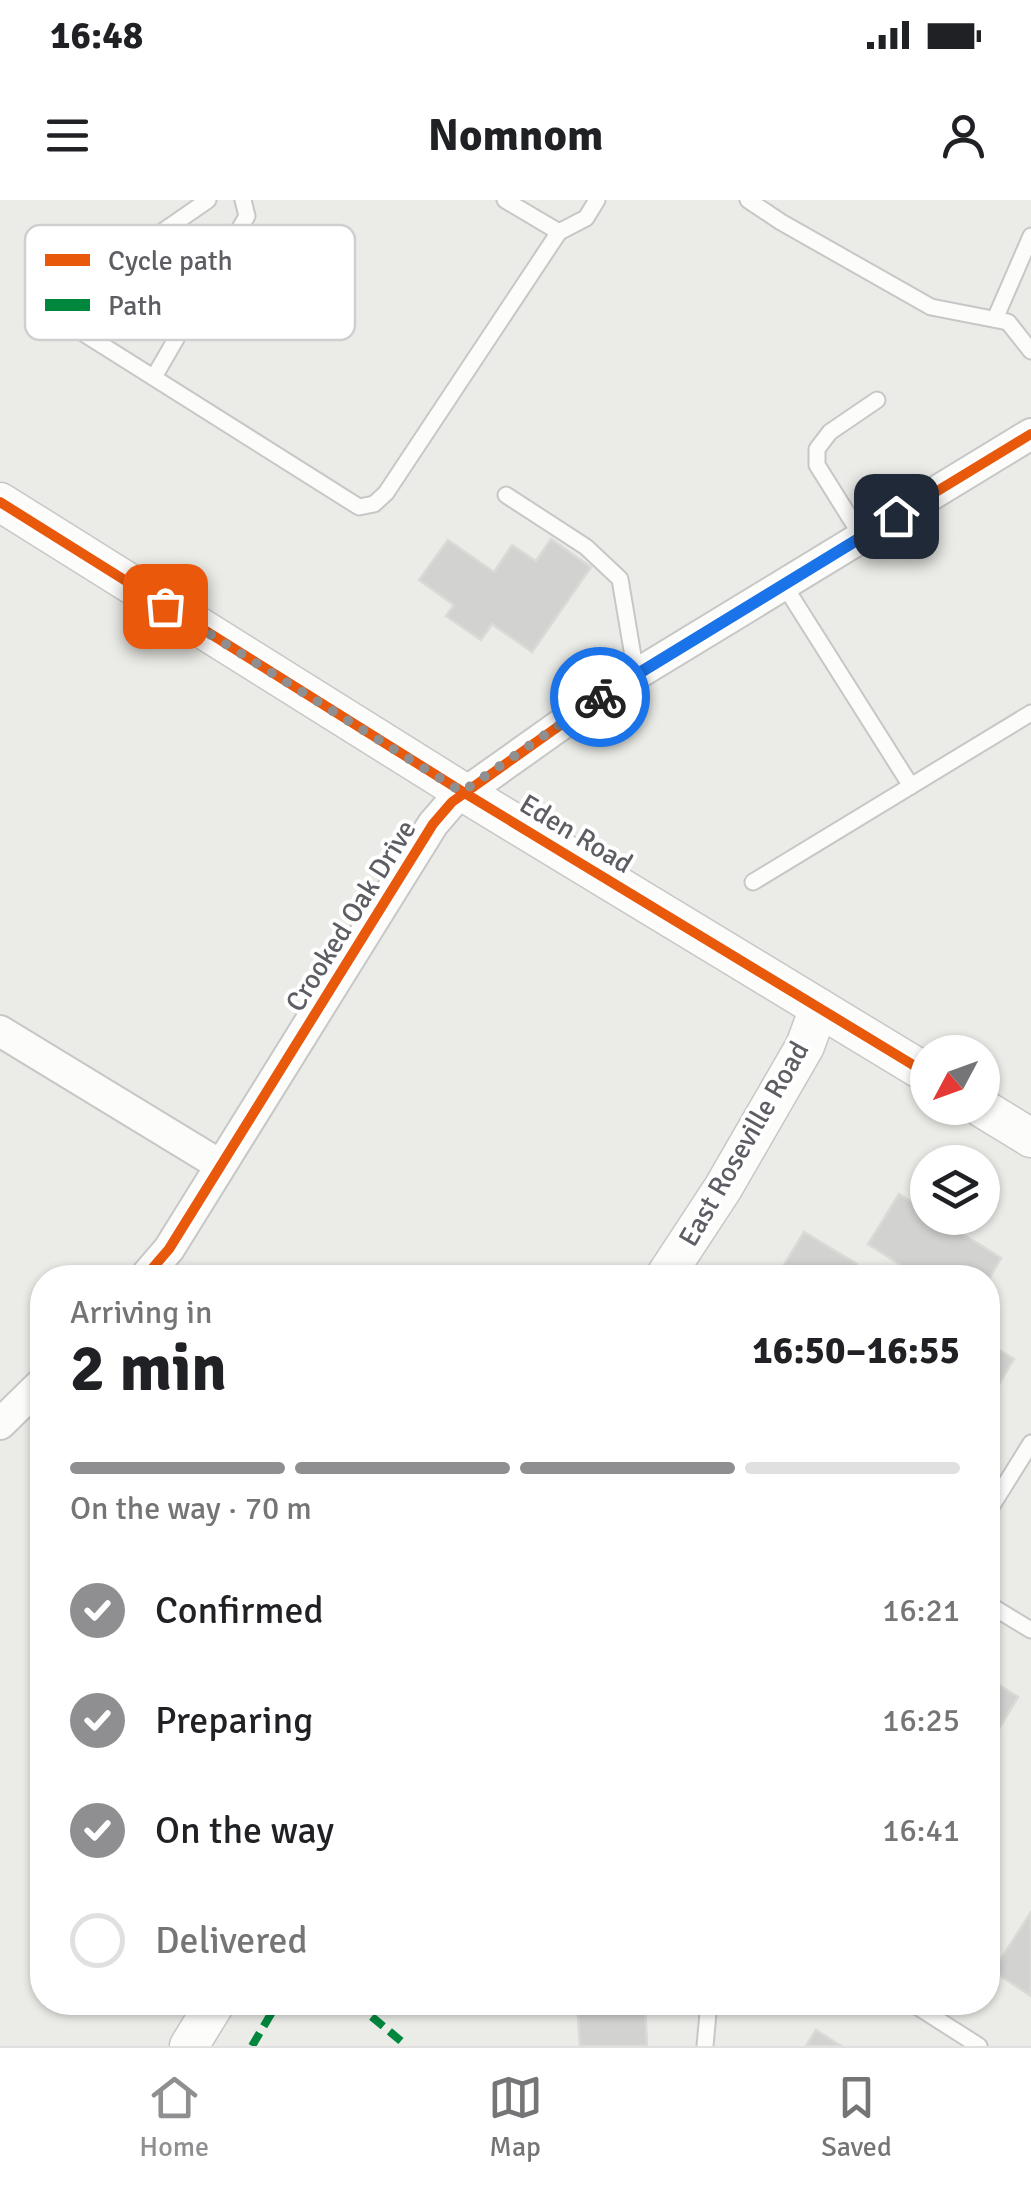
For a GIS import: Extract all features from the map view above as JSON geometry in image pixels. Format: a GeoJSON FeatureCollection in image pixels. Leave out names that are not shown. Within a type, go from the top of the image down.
{"type":"FeatureCollection","features":[{"type":"Feature","properties":{"kind":"street","name":"Crooked Oak Drive"},"geometry":{"type":"LineString","coordinates":[[155,1265],[434,824],[462,792],[636,674],[1031,434]]}},
{"type":"Feature","properties":{"kind":"street","name":"Eden Road"},"geometry":{"type":"LineString","coordinates":[[0,502],[462,792],[910,1063]]}},
{"type":"Feature","properties":{"kind":"street","name":"East Roseville Road"},"geometry":{"type":"LineString","coordinates":[[672,1265],[796,1062],[818,1008]]}},
{"type":"Feature","properties":{"kind":"street"},"geometry":{"type":"LineString","coordinates":[[0,1032],[220,1166]]}},
{"type":"Feature","properties":{"kind":"street"},"geometry":{"type":"LineString","coordinates":[[1000,1119],[1031,1138]]}},
{"type":"Feature","properties":{"kind":"street"},"geometry":{"type":"LineString","coordinates":[[0,1424],[30,1395]]}},
{"type":"Feature","properties":{"kind":"street"},"geometry":{"type":"LineString","coordinates":[[189,2046],[208,2015]]}},
{"type":"Feature","properties":{"kind":"lane"},"geometry":{"type":"LineString","coordinates":[[172,225],[208,200]]}},
{"type":"Feature","properties":{"kind":"lane"},"geometry":{"type":"LineString","coordinates":[[242,200],[247,216],[242,225]]}},
{"type":"Feature","properties":{"kind":"lane"},"geometry":{"type":"LineString","coordinates":[[504,200],[559,232]]}},
{"type":"Feature","properties":{"kind":"lane"},"geometry":{"type":"LineString","coordinates":[[95,340],[359,507],[374,504],[386,493],[559,232],[586,218],[597,200]]}},
{"type":"Feature","properties":{"kind":"lane"},"geometry":{"type":"LineString","coordinates":[[748,200],[932,307],[1008,322],[1031,351]]}},
{"type":"Feature","properties":{"kind":"lane"},"geometry":{"type":"LineString","coordinates":[[995,319],[1031,236]]}},
{"type":"Feature","properties":{"kind":"lane"},"geometry":{"type":"LineString","coordinates":[[154,376],[175,340]]}},
{"type":"Feature","properties":{"kind":"lane"},"geometry":{"type":"LineString","coordinates":[[862,537],[817,465],[816,449],[830,432],[877,400]]}},
{"type":"Feature","properties":{"kind":"lane"},"geometry":{"type":"LineString","coordinates":[[506,495],[586,547],[620,579],[636,674]]}},
{"type":"Feature","properties":{"kind":"lane"},"geometry":{"type":"LineString","coordinates":[[784,585],[910,786]]}},
{"type":"Feature","properties":{"kind":"lane"},"geometry":{"type":"LineString","coordinates":[[753,882],[1031,713]]}},
{"type":"Feature","properties":{"kind":"lane"},"geometry":{"type":"LineString","coordinates":[[1000,1493],[1031,1443]]}},
{"type":"Feature","properties":{"kind":"lane"},"geometry":{"type":"LineString","coordinates":[[1000,1611],[1031,1630]]}},
{"type":"Feature","properties":{"kind":"lane"},"geometry":{"type":"LineString","coordinates":[[706,2046],[708,2015]]}},
{"type":"Feature","properties":{"kind":"lane"},"geometry":{"type":"LineString","coordinates":[[931,2015],[980,2046]]}},
{"type":"Feature","properties":{"kind":"building"},"geometry":{"type":"Polygon","coordinates":[[[551,539],[591,567],[532,652],[492,624],[481,640],[446,616],[454,605],[419,580],[448,540],[494,572],[512,545],[536,561],[551,539]]]}},
{"type":"Feature","properties":{"kind":"building"},"geometry":{"type":"Polygon","coordinates":[[[899,1194],[910,1201],[910,1235],[964,1235],[1001,1258],[997,1265],[901,1265],[868,1244],[899,1194]]]}},
{"type":"Feature","properties":{"kind":"building"},"geometry":{"type":"Polygon","coordinates":[[[804,1232],[857,1264],[856,1265],[784,1265],[804,1232]]]}},
{"type":"Feature","properties":{"kind":"building"},"geometry":{"type":"Polygon","coordinates":[[[1000,1350],[1014,1359],[1000,1383],[1000,1350]]]}},
{"type":"Feature","properties":{"kind":"building"},"geometry":{"type":"Polygon","coordinates":[[[1000,1686],[1018,1697],[1000,1727],[1000,1686]]]}},
{"type":"Feature","properties":{"kind":"building"},"geometry":{"type":"Polygon","coordinates":[[[1031,1912],[1031,1996],[1000,1976],[1000,1960],[1031,1912]]]}},
{"type":"Feature","properties":{"kind":"building"},"geometry":{"type":"Polygon","coordinates":[[[578,2015],[646,2015],[647,2046],[580,2046],[578,2015]]]}},
{"type":"Feature","properties":{"kind":"building"},"geometry":{"type":"Polygon","coordinates":[[[816,2030],[841,2046],[806,2046],[816,2030]]]}},
{"type":"Feature","properties":{"kind":"marked path"},"geometry":{"type":"LineString","coordinates":[[252,2046],[270,2015]]}},
{"type":"Feature","properties":{"kind":"marked path"},"geometry":{"type":"LineString","coordinates":[[370,2015],[407,2046]]}},
{"type":"Feature","properties":{"kind":"cycle path"},"geometry":{"type":"LineString","coordinates":[[155,1265],[169,1249],[433,824],[452,802],[604,694],[1031,434]]}},
{"type":"Feature","properties":{"kind":"cycle path"},"geometry":{"type":"LineString","coordinates":[[0,502],[463,792],[910,1063]]}},
{"type":"Feature","properties":{"kind":"way so far"},"geometry":{"type":"LineString","coordinates":[[165,606],[462,792],[600,697]]}},
{"type":"Feature","properties":{"kind":"route"},"geometry":{"type":"LineString","coordinates":[[600,697],[896,516]]}}]}
